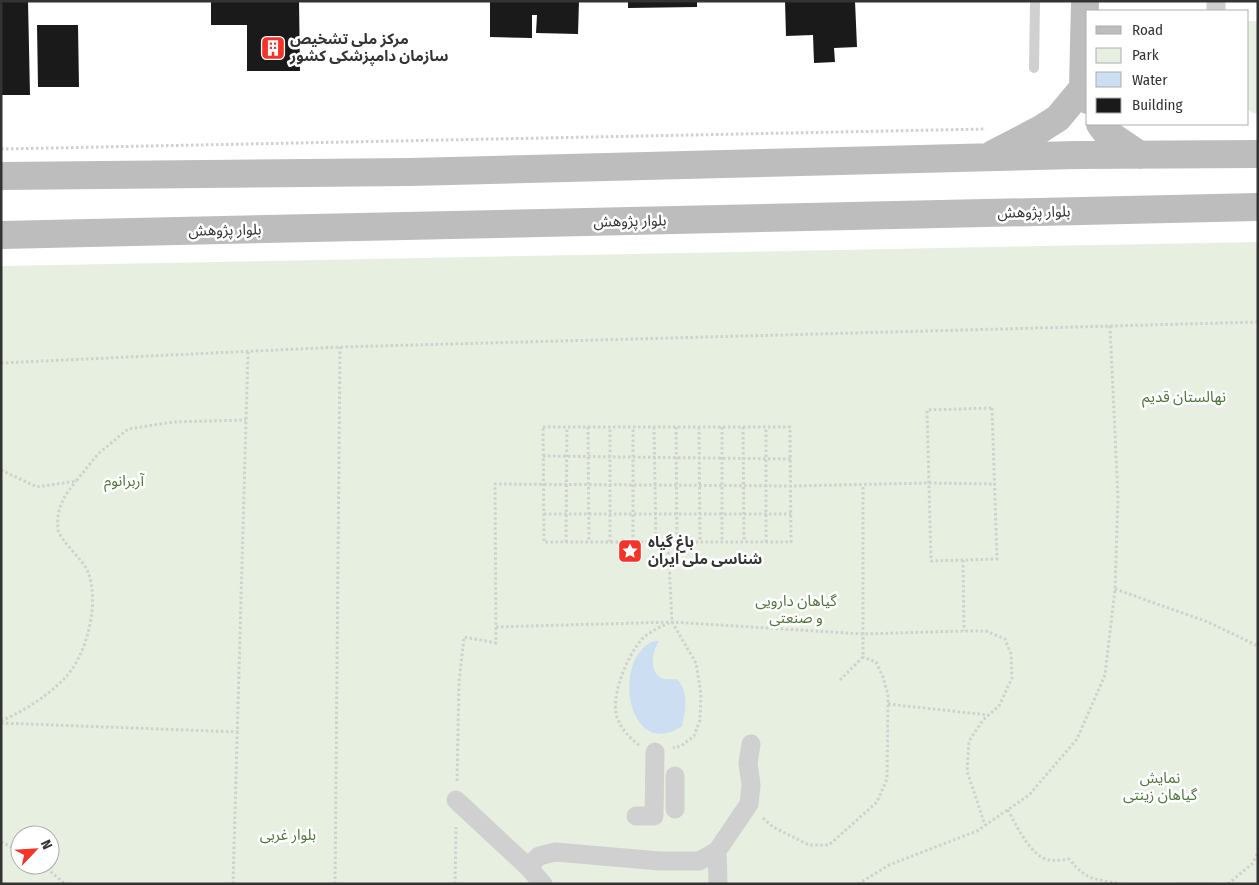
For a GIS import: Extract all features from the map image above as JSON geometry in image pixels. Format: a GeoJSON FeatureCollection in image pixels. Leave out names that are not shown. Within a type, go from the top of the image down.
{"type":"FeatureCollection","features":[{"type":"Feature","properties":{"kind":"street"},"geometry":{"type":"LineString","coordinates":[[985,157],[1032,134],[1058,118],[1085,94],[1084,1]]}},
{"type":"Feature","properties":{"kind":"street"},"geometry":{"type":"LineString","coordinates":[[1101,125],[1106,132],[1140,155]]}},
{"type":"Feature","properties":{"kind":"street"},"geometry":{"type":"LineString","coordinates":[[1,176],[410,172],[985,157],[1258,154]]}},
{"type":"Feature","properties":{"kind":"street","name":"بلوار پژوهش"},"geometry":{"type":"LineString","coordinates":[[1,235],[1258,207]]}},
{"type":"Feature","properties":{"kind":"street"},"geometry":{"type":"LineString","coordinates":[[528,867],[539,856],[555,852],[699,861],[717,851],[749,804],[751,785],[748,763],[751,744]]}},
{"type":"Feature","properties":{"kind":"street"},"geometry":{"type":"LineString","coordinates":[[636,816],[654,816],[655,752]]}},
{"type":"Feature","properties":{"kind":"street"},"geometry":{"type":"LineString","coordinates":[[655,792],[675,793]]}},
{"type":"Feature","properties":{"kind":"street"},"geometry":{"type":"LineString","coordinates":[[456,800],[528,867],[543,884]]}},
{"type":"Feature","properties":{"kind":"street"},"geometry":{"type":"LineString","coordinates":[[717,851],[718,884]]}},
{"type":"Feature","properties":{"kind":"lane"},"geometry":{"type":"LineString","coordinates":[[1034,68],[1035,1]]}},
{"type":"Feature","properties":{"kind":"path"},"geometry":{"type":"LineString","coordinates":[[1,149],[992,129]]}},
{"type":"Feature","properties":{"kind":"path"},"geometry":{"type":"LineString","coordinates":[[1,363],[340,347],[1258,322]]}},
{"type":"Feature","properties":{"kind":"path"},"geometry":{"type":"LineString","coordinates":[[858,884],[889,865],[977,831],[1029,795],[1077,739],[1105,675],[1115,589],[1118,498],[1110,326]]}},
{"type":"Feature","properties":{"kind":"path"},"geometry":{"type":"LineString","coordinates":[[335,884],[340,347]]}},
{"type":"Feature","properties":{"kind":"path"},"geometry":{"type":"LineString","coordinates":[[233,884],[248,351]]}},
{"type":"Feature","properties":{"kind":"path"},"geometry":{"type":"LineString","coordinates":[[992,408],[996,559],[931,561],[929,483],[927,410],[992,408]]}},
{"type":"Feature","properties":{"kind":"path"},"geometry":{"type":"LineString","coordinates":[[1,722],[20,712],[66,678],[83,648],[91,621],[93,593],[88,571],[58,531],[58,512],[64,495],[98,454],[128,429],[173,422],[246,420]]}},
{"type":"Feature","properties":{"kind":"path"},"geometry":{"type":"LineString","coordinates":[[543,427],[699,427],[790,427],[791,542],[544,542],[543,427]]}},
{"type":"Feature","properties":{"kind":"path"},"geometry":{"type":"LineString","coordinates":[[566,542],[567,427]]}},
{"type":"Feature","properties":{"kind":"path"},"geometry":{"type":"LineString","coordinates":[[610,427],[610,542]]}},
{"type":"Feature","properties":{"kind":"path"},"geometry":{"type":"LineString","coordinates":[[633,427],[633,542]]}},
{"type":"Feature","properties":{"kind":"path"},"geometry":{"type":"LineString","coordinates":[[654,427],[656,542]]}},
{"type":"Feature","properties":{"kind":"path"},"geometry":{"type":"LineString","coordinates":[[676,427],[677,542]]}},
{"type":"Feature","properties":{"kind":"path"},"geometry":{"type":"LineString","coordinates":[[699,427],[700,542]]}},
{"type":"Feature","properties":{"kind":"path"},"geometry":{"type":"LineString","coordinates":[[722,427],[722,542]]}},
{"type":"Feature","properties":{"kind":"path"},"geometry":{"type":"LineString","coordinates":[[743,427],[744,542]]}},
{"type":"Feature","properties":{"kind":"path"},"geometry":{"type":"LineString","coordinates":[[766,427],[766,542]]}},
{"type":"Feature","properties":{"kind":"path"},"geometry":{"type":"LineString","coordinates":[[588,428],[589,542]]}},
{"type":"Feature","properties":{"kind":"path"},"geometry":{"type":"LineString","coordinates":[[543,456],[791,459]]}},
{"type":"Feature","properties":{"kind":"path"},"geometry":{"type":"LineString","coordinates":[[1,470],[37,487],[76,481]]}},
{"type":"Feature","properties":{"kind":"path"},"geometry":{"type":"LineString","coordinates":[[454,884],[459,683],[464,637],[496,643],[495,484],[790,486],[929,483],[994,484]]}},
{"type":"Feature","properties":{"kind":"path"},"geometry":{"type":"LineString","coordinates":[[840,680],[863,657],[863,485]]}},
{"type":"Feature","properties":{"kind":"path"},"geometry":{"type":"LineString","coordinates":[[544,514],[791,514]]}},
{"type":"Feature","properties":{"kind":"path"},"geometry":{"type":"LineString","coordinates":[[668,542],[672,622],[696,662],[701,694],[700,720],[694,736],[681,746],[655,752],[640,746],[630,738],[616,715],[617,697],[619,683],[633,652],[643,638],[672,622]]}},
{"type":"Feature","properties":{"kind":"path"},"geometry":{"type":"LineString","coordinates":[[963,560],[964,631]]}},
{"type":"Feature","properties":{"kind":"path"},"geometry":{"type":"LineString","coordinates":[[1115,589],[1208,622],[1258,646]]}},
{"type":"Feature","properties":{"kind":"path"},"geometry":{"type":"LineString","coordinates":[[496,627],[672,622],[863,634],[986,631],[1004,639],[1011,654],[1012,678],[999,706],[983,720],[969,741],[967,771],[986,825]]}},
{"type":"Feature","properties":{"kind":"path"},"geometry":{"type":"LineString","coordinates":[[749,804],[773,827],[809,845],[829,845],[877,802],[887,779],[888,695],[876,662],[863,657]]}},
{"type":"Feature","properties":{"kind":"path"},"geometry":{"type":"LineString","coordinates":[[888,704],[989,715]]}},
{"type":"Feature","properties":{"kind":"path"},"geometry":{"type":"LineString","coordinates":[[1,722],[238,732]]}},
{"type":"Feature","properties":{"kind":"path"},"geometry":{"type":"LineString","coordinates":[[1008,810],[1036,855],[1048,860],[1070,859],[1077,869],[1089,878],[1120,884]]}},
{"type":"Feature","properties":{"kind":"path"},"geometry":{"type":"LineString","coordinates":[[1228,884],[1252,863],[1258,852]]}},
{"type":"Feature","properties":{"kind":"path"},"geometry":{"type":"LineString","coordinates":[[55,875],[65,884]]}},
{"type":"Feature","properties":{"kind":"path"},"geometry":{"type":"LineString","coordinates":[[1181,884],[1212,884]]}},
{"type":"Feature","properties":{"kind":"green space"},"geometry":{"type":"Polygon","coordinates":[[[1249,21],[1258,21],[1258,114],[1249,110],[1249,21]]]}},
{"type":"Feature","properties":{"kind":"green space","name":"باغ گیاه‌ شناسی ملی ایران"},"geometry":{"type":"Polygon","coordinates":[[[1258,242],[1258,884],[1,884],[1,266],[1258,242]]]}},
{"type":"Feature","properties":{"kind":"water"},"geometry":{"type":"Polygon","coordinates":[[[654,641],[659,641],[653,660],[654,670],[661,678],[677,679],[681,684],[686,701],[682,726],[663,734],[649,731],[638,720],[631,704],[629,685],[632,667],[640,651],[654,641]]]}},
{"type":"Feature","properties":{"kind":"building"},"geometry":{"type":"Polygon","coordinates":[[[1,1],[28,1],[30,95],[1,95],[1,1]]]}},
{"type":"Feature","properties":{"kind":"building","name":"مرکز ملی تشخیص سازمان دامپزشکی کشور"},"geometry":{"type":"Polygon","coordinates":[[[211,1],[299,1],[300,71],[247,71],[247,25],[211,25],[211,1]]]}},
{"type":"Feature","properties":{"kind":"building"},"geometry":{"type":"Polygon","coordinates":[[[490,1],[579,1],[578,34],[536,33],[537,15],[532,15],[532,38],[490,37],[490,1]]]}},
{"type":"Feature","properties":{"kind":"building"},"geometry":{"type":"Polygon","coordinates":[[[628,1],[697,1],[697,7],[628,8],[628,1]]]}},
{"type":"Feature","properties":{"kind":"building"},"geometry":{"type":"Polygon","coordinates":[[[785,1],[855,1],[857,47],[834,48],[835,62],[814,63],[813,35],[786,36],[785,1]]]}},
{"type":"Feature","properties":{"kind":"building"},"geometry":{"type":"Polygon","coordinates":[[[37,25],[78,25],[79,87],[38,87],[37,25]]]}},
{"type":"Feature","properties":{"kind":"place","name":"مرکز ملی تشخیص سازمان دامپزشکی کشور"},"geometry":{"type":"Point","coordinates":[273,48]}},
{"type":"Feature","properties":{"kind":"place","name":"باغ گیاه‌ شناسی ملی ایران"},"geometry":{"type":"Point","coordinates":[630,551]}},
{"type":"Feature","properties":{"kind":"park label","name":"نهالستان قدیم"},"geometry":{"type":"Point","coordinates":[1184,397]}},
{"type":"Feature","properties":{"kind":"park label","name":"آربرانوم"},"geometry":{"type":"Point","coordinates":[124,481]}},
{"type":"Feature","properties":{"kind":"park label","name":"گیاهان دارویی و صنعتی"},"geometry":{"type":"Point","coordinates":[796,610]}},
{"type":"Feature","properties":{"kind":"park label","name":"نمایش گیاهان زینتی"},"geometry":{"type":"Point","coordinates":[1160,786]}},
{"type":"Feature","properties":{"kind":"park label","name":"بلوار غربی"},"geometry":{"type":"Point","coordinates":[288,835]}}]}
